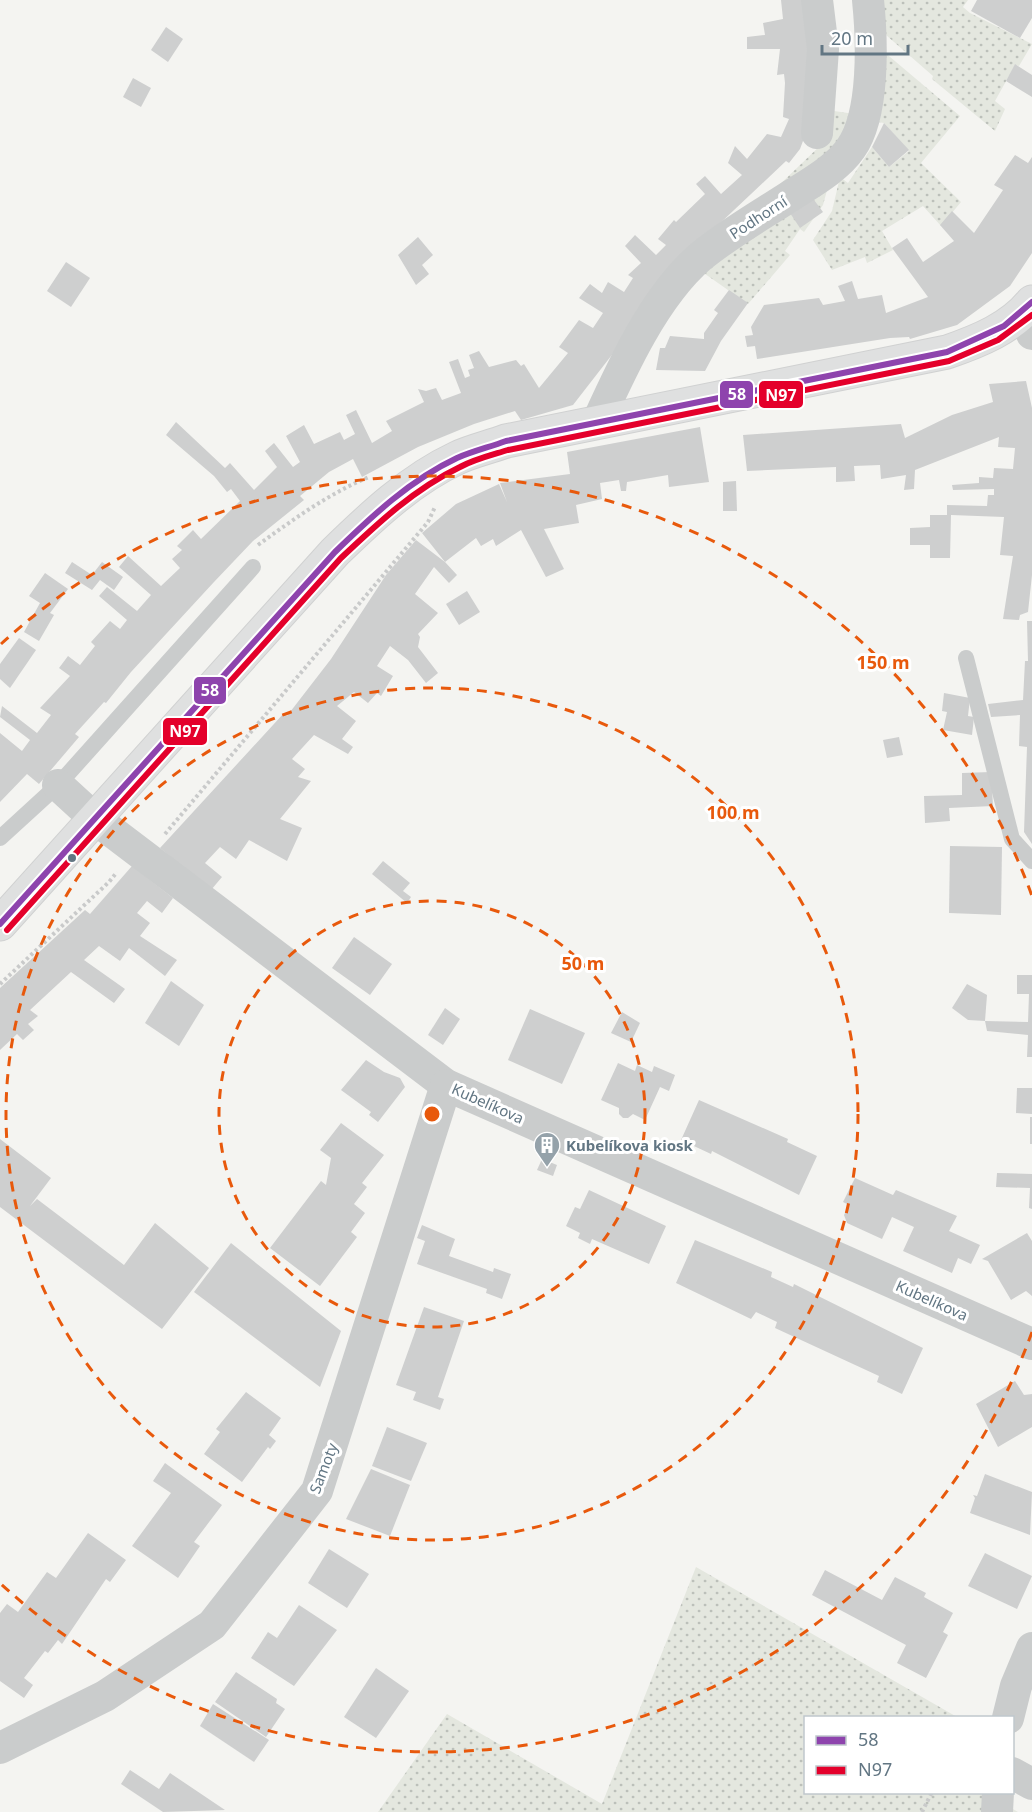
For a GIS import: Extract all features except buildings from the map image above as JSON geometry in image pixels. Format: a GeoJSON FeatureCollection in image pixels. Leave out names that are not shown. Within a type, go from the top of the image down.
{"type":"FeatureCollection","features":[{"type":"Feature","properties":{"kind":"street"},"geometry":{"type":"LineString","coordinates":[[817,0],[823,49],[817,133]]}},
{"type":"Feature","properties":{"kind":"street","name":"Podhorní"},"geometry":{"type":"LineString","coordinates":[[597,423],[617,378],[660,303],[699,258],[821,176],[852,147],[863,118],[868,87],[872,41],[868,0]]}},
{"type":"Feature","properties":{"kind":"street"},"geometry":{"type":"LineString","coordinates":[[0,924],[62,858],[94,818],[335,552],[376,513],[457,458],[506,441],[947,352],[977,342],[1014,320],[1030,314]]}},
{"type":"Feature","properties":{"kind":"street","name":"Kubelíkova"},"geometry":{"type":"LineString","coordinates":[[58,785],[94,818],[446,1084],[1032,1344]]}},
{"type":"Feature","properties":{"kind":"street","name":"Samoty"},"geometry":{"type":"LineString","coordinates":[[0,1748],[105,1696],[212,1625],[317,1491],[446,1084]]}},
{"type":"Feature","properties":{"kind":"street"},"geometry":{"type":"LineString","coordinates":[[1008,1716],[1016,1686],[1032,1648]]}},
{"type":"Feature","properties":{"kind":"street"},"geometry":{"type":"LineString","coordinates":[[1014,1774],[1032,1784]]}},
{"type":"Feature","properties":{"kind":"street"},"geometry":{"type":"LineString","coordinates":[[997,1812],[998,1794]]}},
{"type":"Feature","properties":{"kind":"lane"},"geometry":{"type":"LineString","coordinates":[[0,838],[58,785],[252,567]]}},
{"type":"Feature","properties":{"kind":"lane"},"geometry":{"type":"LineString","coordinates":[[966,658],[1012,839],[1032,861]]}},
{"type":"Feature","properties":{"kind":"path"},"geometry":{"type":"LineString","coordinates":[[162,838],[428,522],[438,501]]}},
{"type":"Feature","properties":{"kind":"path"},"geometry":{"type":"LineString","coordinates":[[0,984],[110,882],[123,864]]}},
{"type":"Feature","properties":{"kind":"path"},"geometry":{"type":"LineString","coordinates":[[922,1812],[931,1794]]}},
{"type":"Feature","properties":{"kind":"shaded area"},"geometry":{"type":"Polygon","coordinates":[[[882,0],[968,0],[963,7],[970,13],[1032,44],[1019,66],[1015,65],[995,101],[1005,109],[995,131],[932,79],[933,76],[886,35],[882,0]]]}},
{"type":"Feature","properties":{"kind":"shaded area"},"geometry":{"type":"Polygon","coordinates":[[[883,51],[960,116],[921,163],[961,202],[941,226],[923,206],[882,231],[893,250],[867,263],[865,257],[832,270],[813,240],[832,211],[840,177],[848,183],[872,147],[889,167],[909,151],[884,123],[878,122],[883,51]]]}},
{"type":"Feature","properties":{"kind":"shaded area"},"geometry":{"type":"Polygon","coordinates":[[[827,110],[855,114],[845,142],[746,217],[825,141],[827,110]]]}},
{"type":"Feature","properties":{"kind":"shaded area"},"geometry":{"type":"Polygon","coordinates":[[[832,172],[823,205],[804,232],[800,229],[785,251],[790,255],[748,304],[698,269],[832,172]]]}},
{"type":"Feature","properties":{"kind":"shaded area"},"geometry":{"type":"Polygon","coordinates":[[[696,1567],[955,1716],[804,1716],[804,1794],[987,1794],[1018,1812],[378,1812],[447,1714],[602,1804],[696,1567]]]}},
{"type":"Feature","properties":{"kind":"transit line","name":"58"},"geometry":{"type":"LineString","coordinates":[[0,924],[335,552],[392,500],[423,477],[463,456],[506,441],[947,352],[1004,326],[1032,302]]}},
{"type":"Feature","properties":{"kind":"transit line","name":"N97"},"geometry":{"type":"LineString","coordinates":[[7,930],[341,558],[397,508],[443,476],[472,462],[508,450],[949,361],[998,340],[1032,315]]}},
{"type":"Feature","properties":{"kind":"place","name":"Kubelíkova kiosk"},"geometry":{"type":"Point","coordinates":[547,1168]}}]}
